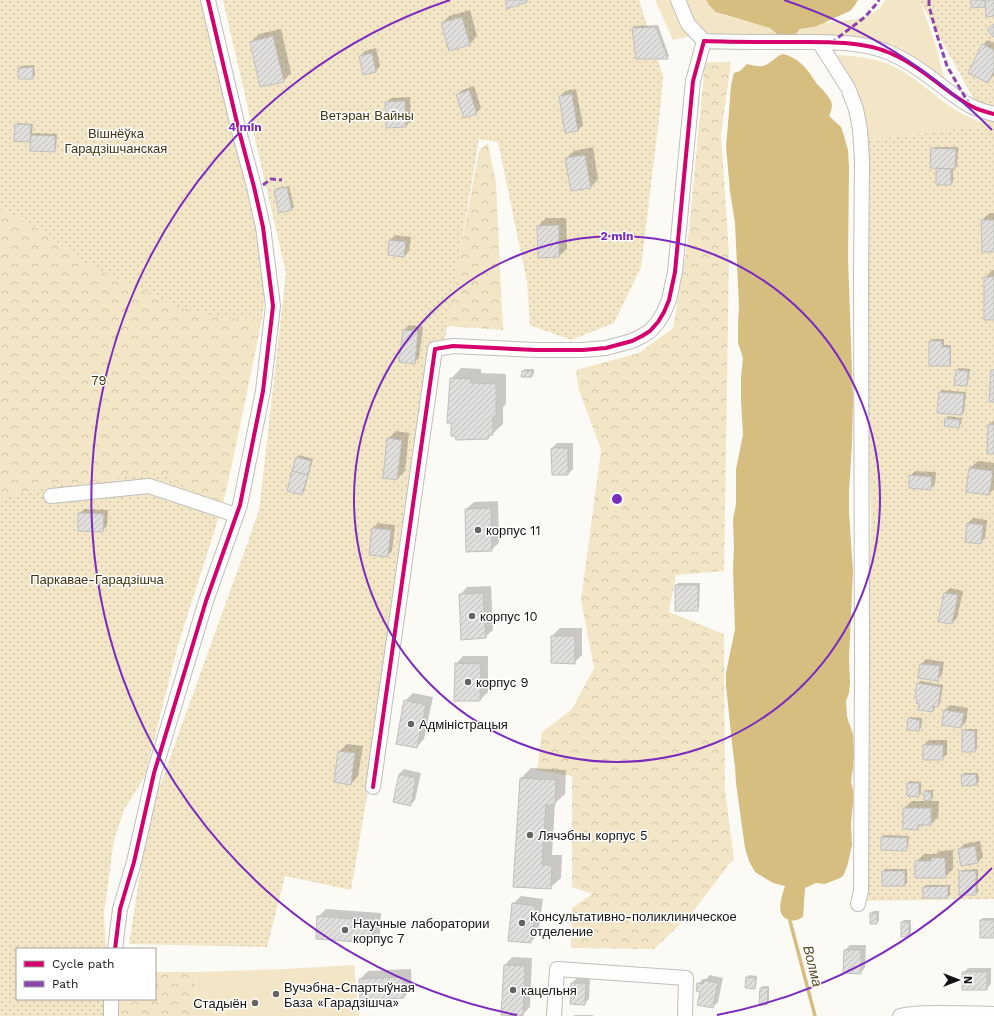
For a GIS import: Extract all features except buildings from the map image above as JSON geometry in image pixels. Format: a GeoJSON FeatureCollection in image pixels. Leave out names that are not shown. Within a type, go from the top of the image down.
{"type":"FeatureCollection","features":[{"type":"Feature","properties":{"kind":"street"},"geometry":{"type":"LineString","coordinates":[[114,948],[120,909],[134,862],[154,773],[206,601],[241,498],[263,391],[273,306],[264,226],[238,127],[208,0]]}},
{"type":"Feature","properties":{"kind":"street"},"geometry":{"type":"LineString","coordinates":[[678,0],[688,24],[704,41],[819,42],[856,44],[873,47],[902,58],[970,106],[994,114]]}},
{"type":"Feature","properties":{"kind":"street"},"geometry":{"type":"LineString","coordinates":[[373,787],[435,349],[453,346],[561,351],[606,348],[637,339],[650,331],[658,322],[669,300],[675,272],[692,81],[704,41]]}},
{"type":"Feature","properties":{"kind":"street"},"geometry":{"type":"LineString","coordinates":[[819,42],[848,88],[856,109],[860,129],[862,160],[861,891],[858,904]]}},
{"type":"Feature","properties":{"kind":"street"},"geometry":{"type":"LineString","coordinates":[[51,496],[149,486],[236,515]]}},
{"type":"Feature","properties":{"kind":"street"},"geometry":{"type":"LineString","coordinates":[[554,1016],[557,969],[686,978],[685,1016]]}},
{"type":"Feature","properties":{"kind":"street"},"geometry":{"type":"LineString","coordinates":[[111,1000],[111,1016]]}},
{"type":"Feature","properties":{"kind":"street"},"geometry":{"type":"LineString","coordinates":[[900,1016],[924,1013],[994,1014]]}},
{"type":"Feature","properties":{"kind":"green space","name":"Вішнёўка Гарадзішчанская"},"geometry":{"type":"Polygon","coordinates":[[[0,0],[200,0],[261,249],[264,275],[264,305],[262,319],[217,318],[178,307],[96,270],[40,230],[6,211],[0,210],[0,0]]]}},
{"type":"Feature","properties":{"kind":"green space","name":"Ветэран Вайны"},"geometry":{"type":"Polygon","coordinates":[[[223,0],[639,0],[663,76],[661,102],[641,267],[614,323],[571,340],[530,325],[527,282],[498,142],[479,139],[351,890],[285,876],[267,947],[129,944],[149,816],[259,511],[286,273],[223,0]]]}},
{"type":"Feature","properties":{"kind":"green space"},"geometry":{"type":"Polygon","coordinates":[[[655,0],[706,0],[711,7],[718,12],[735,18],[754,22],[772,29],[777,34],[695,35],[673,40],[655,0]]]}},
{"type":"Feature","properties":{"kind":"green space"},"geometry":{"type":"Polygon","coordinates":[[[885,0],[922,0],[920,1],[935,43],[945,81],[905,52],[890,46],[795,35],[800,29],[814,27],[824,23],[858,19],[871,14],[880,8],[885,0]]]}},
{"type":"Feature","properties":{"kind":"green space"},"geometry":{"type":"Polygon","coordinates":[[[994,0],[994,899],[865,901],[865,734],[871,523],[865,273],[864,141],[988,125],[920,1],[994,0]]]}},
{"type":"Feature","properties":{"kind":"green space"},"geometry":{"type":"Polygon","coordinates":[[[816,53],[866,58],[886,63],[911,76],[955,110],[989,125],[864,141],[860,126],[831,69],[816,53]]]}},
{"type":"Feature","properties":{"kind":"green space"},"geometry":{"type":"Polygon","coordinates":[[[705,62],[731,62],[721,135],[729,254],[724,571],[676,575],[669,612],[724,634],[725,791],[734,858],[691,914],[654,949],[571,948],[572,908],[592,894],[572,887],[572,776],[537,770],[542,732],[572,709],[594,668],[581,600],[601,450],[579,390],[576,370],[639,353],[673,328],[688,240],[705,62]]]}},
{"type":"Feature","properties":{"kind":"green space"},"geometry":{"type":"Polygon","coordinates":[[[488,143],[496,183],[503,330],[446,326],[479,151],[488,143]]]}},
{"type":"Feature","properties":{"kind":"green space","name":"79"},"geometry":{"type":"Polygon","coordinates":[[[0,210],[6,211],[40,230],[96,270],[217,318],[262,319],[223,504],[50,486],[0,499],[0,210]]]}},
{"type":"Feature","properties":{"kind":"green space","name":"Паркавае-Гарадзішча"},"geometry":{"type":"Polygon","coordinates":[[[159,473],[223,504],[178,645],[145,776],[124,810],[114,840],[104,913],[106,948],[16,948],[16,1000],[109,1000],[109,1016],[0,1016],[0,499],[50,486],[159,473]]]}},
{"type":"Feature","properties":{"kind":"green space","name":"Вучэбна-Спартыўная База «Гарадзішча»"},"geometry":{"type":"Polygon","coordinates":[[[354,965],[359,1016],[196,1016],[195,972],[354,965]]]}},
{"type":"Feature","properties":{"kind":"green space"},"geometry":{"type":"Polygon","coordinates":[[[156,972],[195,972],[196,1016],[107,1016],[107,1000],[156,1000],[156,972]]]}},
{"type":"Feature","properties":{"kind":"shaded area"},"geometry":{"type":"Polygon","coordinates":[[[706,0],[858,0],[850,11],[814,27],[800,29],[795,35],[777,34],[770,28],[716,12],[706,0]]]}},
{"type":"Feature","properties":{"kind":"shaded area"},"geometry":{"type":"Polygon","coordinates":[[[783,54],[794,58],[803,65],[831,101],[832,105],[829,116],[841,127],[848,150],[848,258],[853,400],[849,513],[853,571],[849,658],[850,683],[846,701],[847,717],[853,734],[854,754],[851,782],[853,790],[851,823],[852,845],[847,867],[843,876],[825,884],[816,883],[805,888],[803,917],[797,920],[789,920],[783,917],[781,913],[780,904],[785,886],[773,883],[755,872],[749,861],[745,848],[736,783],[726,686],[726,673],[735,629],[733,520],[736,504],[736,469],[743,435],[741,377],[743,358],[738,343],[739,306],[735,223],[730,191],[726,146],[731,85],[734,73],[740,71],[747,64],[763,66],[783,54]]]}},
{"type":"Feature","properties":{"kind":"waterway","name":"Волма"},"geometry":{"type":"LineString","coordinates":[[790,921],[815,1016]]}},
{"type":"Feature","properties":{"kind":"marked path"},"geometry":{"type":"LineString","coordinates":[[831,43],[865,17],[879,0]]}},
{"type":"Feature","properties":{"kind":"marked path"},"geometry":{"type":"LineString","coordinates":[[929,0],[929,6],[947,66],[969,104]]}},
{"type":"Feature","properties":{"kind":"marked path"},"geometry":{"type":"LineString","coordinates":[[263,185],[271,179],[282,180]]}},
{"type":"Feature","properties":{"kind":"cycle path"},"geometry":{"type":"LineString","coordinates":[[115,948],[120,909],[134,862],[154,773],[206,601],[240,505],[263,391],[273,306],[263,227],[208,0]]}},
{"type":"Feature","properties":{"kind":"cycle path"},"geometry":{"type":"LineString","coordinates":[[373,787],[435,349],[453,346],[536,350],[583,350],[606,348],[632,341],[650,331],[658,322],[669,300],[675,272],[693,81],[704,41],[839,43],[878,49],[897,56],[911,64],[967,104],[979,110],[994,114]]}},
{"type":"Feature","properties":{"kind":"place","name":"корпус 11"},"geometry":{"type":"Point","coordinates":[478,530]}},
{"type":"Feature","properties":{"kind":"place","name":"корпус 10"},"geometry":{"type":"Point","coordinates":[472,616]}},
{"type":"Feature","properties":{"kind":"place","name":"корпус 9"},"geometry":{"type":"Point","coordinates":[468,682]}},
{"type":"Feature","properties":{"kind":"place","name":"Адміністрацыя"},"geometry":{"type":"Point","coordinates":[411,724]}},
{"type":"Feature","properties":{"kind":"place","name":"Лячэбны корпус 5"},"geometry":{"type":"Point","coordinates":[530,835]}},
{"type":"Feature","properties":{"kind":"place","name":"Консультативно-поликлиническое отделение"},"geometry":{"type":"Point","coordinates":[522,923]}},
{"type":"Feature","properties":{"kind":"place","name":"Научные лаборатории корпус 7"},"geometry":{"type":"Point","coordinates":[345,930]}},
{"type":"Feature","properties":{"kind":"place","name":"кацельня"},"geometry":{"type":"Point","coordinates":[513,990]}},
{"type":"Feature","properties":{"kind":"place","name":"Вучэбна-Спартыўная База «Гарадзішча»"},"geometry":{"type":"Point","coordinates":[276,994]}},
{"type":"Feature","properties":{"kind":"place","name":"Стадыён"},"geometry":{"type":"Point","coordinates":[255,1003]}}]}
